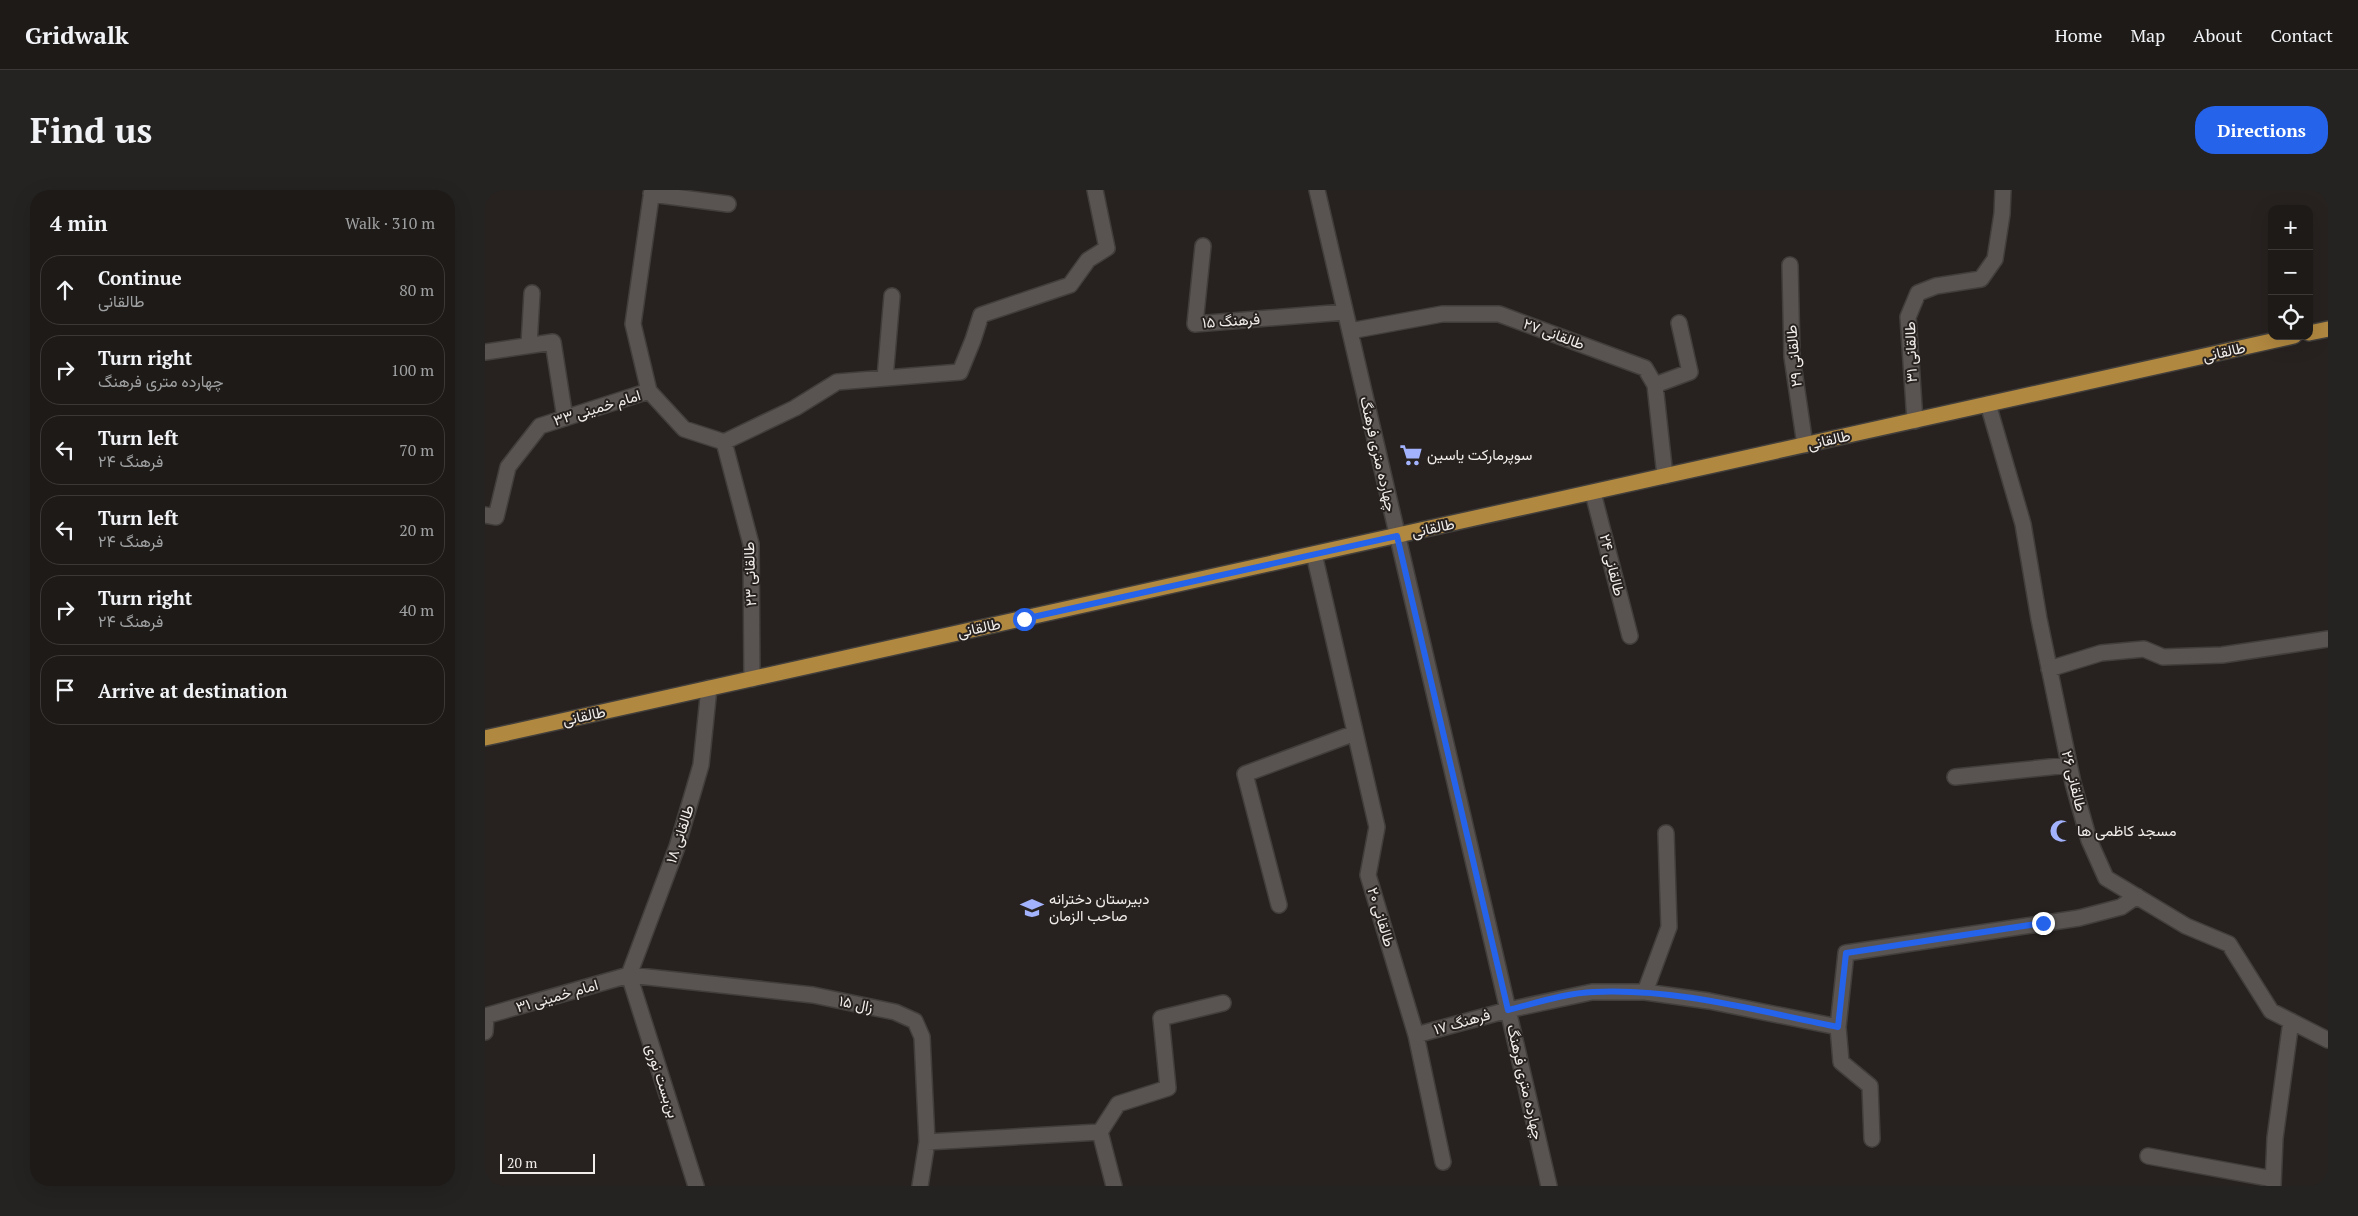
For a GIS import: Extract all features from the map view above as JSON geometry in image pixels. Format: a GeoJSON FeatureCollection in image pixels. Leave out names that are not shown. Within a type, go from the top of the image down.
{"type":"FeatureCollection","features":[{"type":"Feature","properties":{"kind":"main road"},"geometry":{"type":"LineString","coordinates":[[2313,332],[2328,328]]}},
{"type":"Feature","properties":{"kind":"main road","name":"طالقانی"},"geometry":{"type":"LineString","coordinates":[[485,738],[2275,340]]}},
{"type":"Feature","properties":{"kind":"street"},"geometry":{"type":"LineString","coordinates":[[728,204],[652,192],[633,324],[649,391],[685,429],[724,442],[795,408],[837,382],[959,372],[973,340],[981,315],[1071,285],[1088,260],[1107,248],[1095,190]]}},
{"type":"Feature","properties":{"kind":"street","name":"چهارده متری فرهنگ"},"geometry":{"type":"LineString","coordinates":[[1317,190],[1549,1186]]}},
{"type":"Feature","properties":{"kind":"street","name":"طالقانی ۳۱"},"geometry":{"type":"LineString","coordinates":[[1915,421],[1908,317],[1918,293],[1936,286],[1981,279],[1995,259],[2002,214],[2003,190]]}},
{"type":"Feature","properties":{"kind":"street","name":"فرهنگ ۱۵"},"geometry":{"type":"LineString","coordinates":[[1203,246],[1195,324],[1345,312]]}},
{"type":"Feature","properties":{"kind":"street","name":"طالقانی ۲۹"},"geometry":{"type":"LineString","coordinates":[[1790,265],[1792,357],[1805,445]]}},
{"type":"Feature","properties":{"kind":"street"},"geometry":{"type":"LineString","coordinates":[[529,345],[532,292]]}},
{"type":"Feature","properties":{"kind":"street"},"geometry":{"type":"LineString","coordinates":[[885,378],[892,296]]}},
{"type":"Feature","properties":{"kind":"street","name":"طالقانی ۲۷"},"geometry":{"type":"LineString","coordinates":[[1350,330],[1442,314],[1499,314],[1645,368],[1655,385]]}},
{"type":"Feature","properties":{"kind":"street"},"geometry":{"type":"LineString","coordinates":[[1665,476],[1655,385],[1691,372],[1679,323]]}},
{"type":"Feature","properties":{"kind":"street"},"geometry":{"type":"LineString","coordinates":[[485,352],[553,342],[565,418]]}},
{"type":"Feature","properties":{"kind":"street","name":"امام خمینی ۳۳"},"geometry":{"type":"LineString","coordinates":[[485,515],[496,517],[508,467],[540,426],[649,391]]}},
{"type":"Feature","properties":{"kind":"street","name":"طالقانی ۲۶"},"geometry":{"type":"LineString","coordinates":[[1988,404],[2023,524],[2049,670],[2069,765],[2089,840],[2107,878],[2186,926],[2229,944],[2271,1011],[2328,1040]]}},
{"type":"Feature","properties":{"kind":"street","name":"طالقانی ۲۳"},"geometry":{"type":"LineString","coordinates":[[724,442],[751,544],[752,679]]}},
{"type":"Feature","properties":{"kind":"street","name":"طالقانی ۲۴"},"geometry":{"type":"LineString","coordinates":[[1593,493],[1630,636]]}},
{"type":"Feature","properties":{"kind":"street","name":"طالقانی ۲۰"},"geometry":{"type":"LineString","coordinates":[[1314,554],[1377,827],[1368,875],[1416,1035],[1443,1162]]}},
{"type":"Feature","properties":{"kind":"street"},"geometry":{"type":"LineString","coordinates":[[2049,670],[2101,653],[2144,649],[2163,657],[2222,655],[2328,639]]}},
{"type":"Feature","properties":{"kind":"street","name":"طالقانی ۱۸"},"geometry":{"type":"LineString","coordinates":[[629,975],[677,847],[701,765],[709,688]]}},
{"type":"Feature","properties":{"kind":"street"},"geometry":{"type":"LineString","coordinates":[[1279,905],[1245,774],[1355,733]]}},
{"type":"Feature","properties":{"kind":"street"},"geometry":{"type":"LineString","coordinates":[[1955,776],[2069,765]]}},
{"type":"Feature","properties":{"kind":"street"},"geometry":{"type":"LineString","coordinates":[[1645,992],[1669,927],[1665,833]]}},
{"type":"Feature","properties":{"kind":"street"},"geometry":{"type":"LineString","coordinates":[[1872,1139],[1870,1086],[1841,1062],[1838,1027],[1846,953],[2079,918],[2121,907],[2137,896]]}},
{"type":"Feature","properties":{"kind":"street","name":"امام خمینی ۳۱"},"geometry":{"type":"LineString","coordinates":[[486,1016],[629,975]]}},
{"type":"Feature","properties":{"kind":"street","name":"زال ۱۵"},"geometry":{"type":"LineString","coordinates":[[629,975],[813,995],[895,1012],[915,1021],[922,1037],[927,1142],[921,1186]]}},
{"type":"Feature","properties":{"kind":"street","name":"بن‌بست نوری"},"geometry":{"type":"LineString","coordinates":[[629,975],[696,1186]]}},
{"type":"Feature","properties":{"kind":"street","name":"فرهنگ ۱۷"},"geometry":{"type":"LineString","coordinates":[[1416,1035],[1508,1010],[1592,992],[1645,992],[1709,1001],[1838,1027]]}},
{"type":"Feature","properties":{"kind":"street"},"geometry":{"type":"LineString","coordinates":[[1114,1186],[1100,1132],[1118,1104],[1168,1088],[1161,1018],[1223,1003]]}},
{"type":"Feature","properties":{"kind":"street"},"geometry":{"type":"LineString","coordinates":[[485,1032],[486,1016]]}},
{"type":"Feature","properties":{"kind":"street"},"geometry":{"type":"LineString","coordinates":[[2148,1156],[2273,1183],[2275,1138],[2291,1021]]}},
{"type":"Feature","properties":{"kind":"street"},"geometry":{"type":"LineString","coordinates":[[927,1142],[1100,1132]]}},
{"type":"Feature","properties":{"kind":"place","name":"سوپرمارکت یاسین"},"geometry":{"type":"Point","coordinates":[1411,455]}},
{"type":"Feature","properties":{"kind":"place","name":"مسجد کاظمی ها"},"geometry":{"type":"Point","coordinates":[2061,831]}},
{"type":"Feature","properties":{"kind":"place","name":"دبیرستان دخترانه صاحب الزمان"},"geometry":{"type":"Point","coordinates":[1032,908]}},
{"type":"Feature","properties":{"kind":"route"},"geometry":{"type":"LineString","coordinates":[[1024,619],[1397,536],[1508,1010],[1549,999],[1592,992],[1645,992],[1709,1001],[1838,1027],[1846,953],[2043,923]]}}]}
